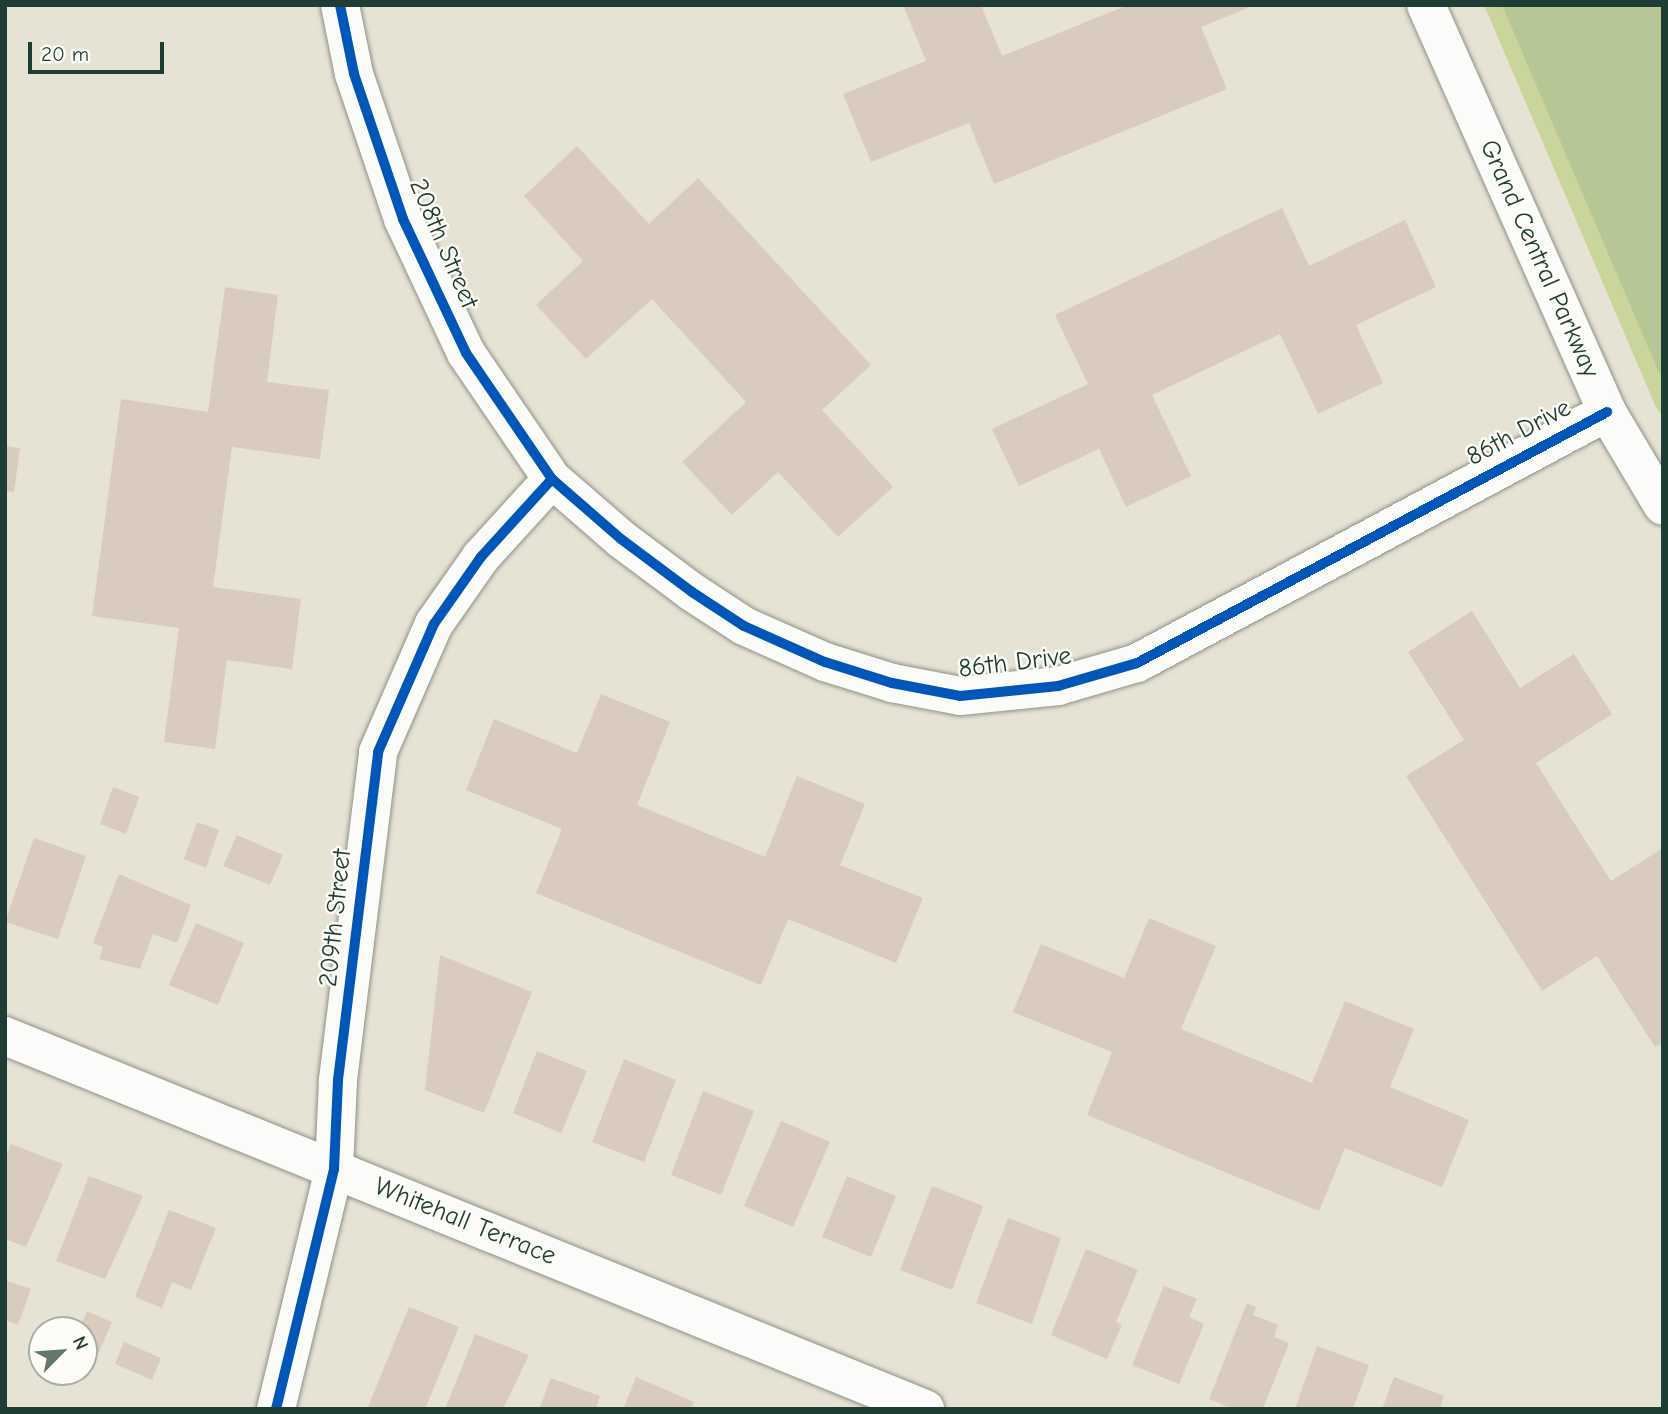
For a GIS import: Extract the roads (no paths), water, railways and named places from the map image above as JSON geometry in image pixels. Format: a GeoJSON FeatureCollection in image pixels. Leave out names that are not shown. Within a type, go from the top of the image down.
{"type":"FeatureCollection","features":[{"type":"Feature","properties":{"kind":"street","name":"208th Street"},"geometry":{"type":"LineString","coordinates":[[340,5],[354,74],[403,219],[466,353],[552,479]]}},
{"type":"Feature","properties":{"kind":"street","name":"Grand Central Parkway"},"geometry":{"type":"LineString","coordinates":[[1426,5],[1607,412],[1663,506]]}},
{"type":"Feature","properties":{"kind":"street","name":"86th Drive"},"geometry":{"type":"LineString","coordinates":[[552,479],[621,539],[744,626],[825,662],[892,683],[960,696],[1058,686],[1137,663],[1607,412]]}},
{"type":"Feature","properties":{"kind":"street","name":"209th Street"},"geometry":{"type":"LineString","coordinates":[[276,1409],[334,1169],[338,1080],[378,752],[433,624],[481,557],[552,479]]}},
{"type":"Feature","properties":{"kind":"street","name":"Whitehall Terrace"},"geometry":{"type":"LineString","coordinates":[[5,1036],[925,1409]]}}]}
